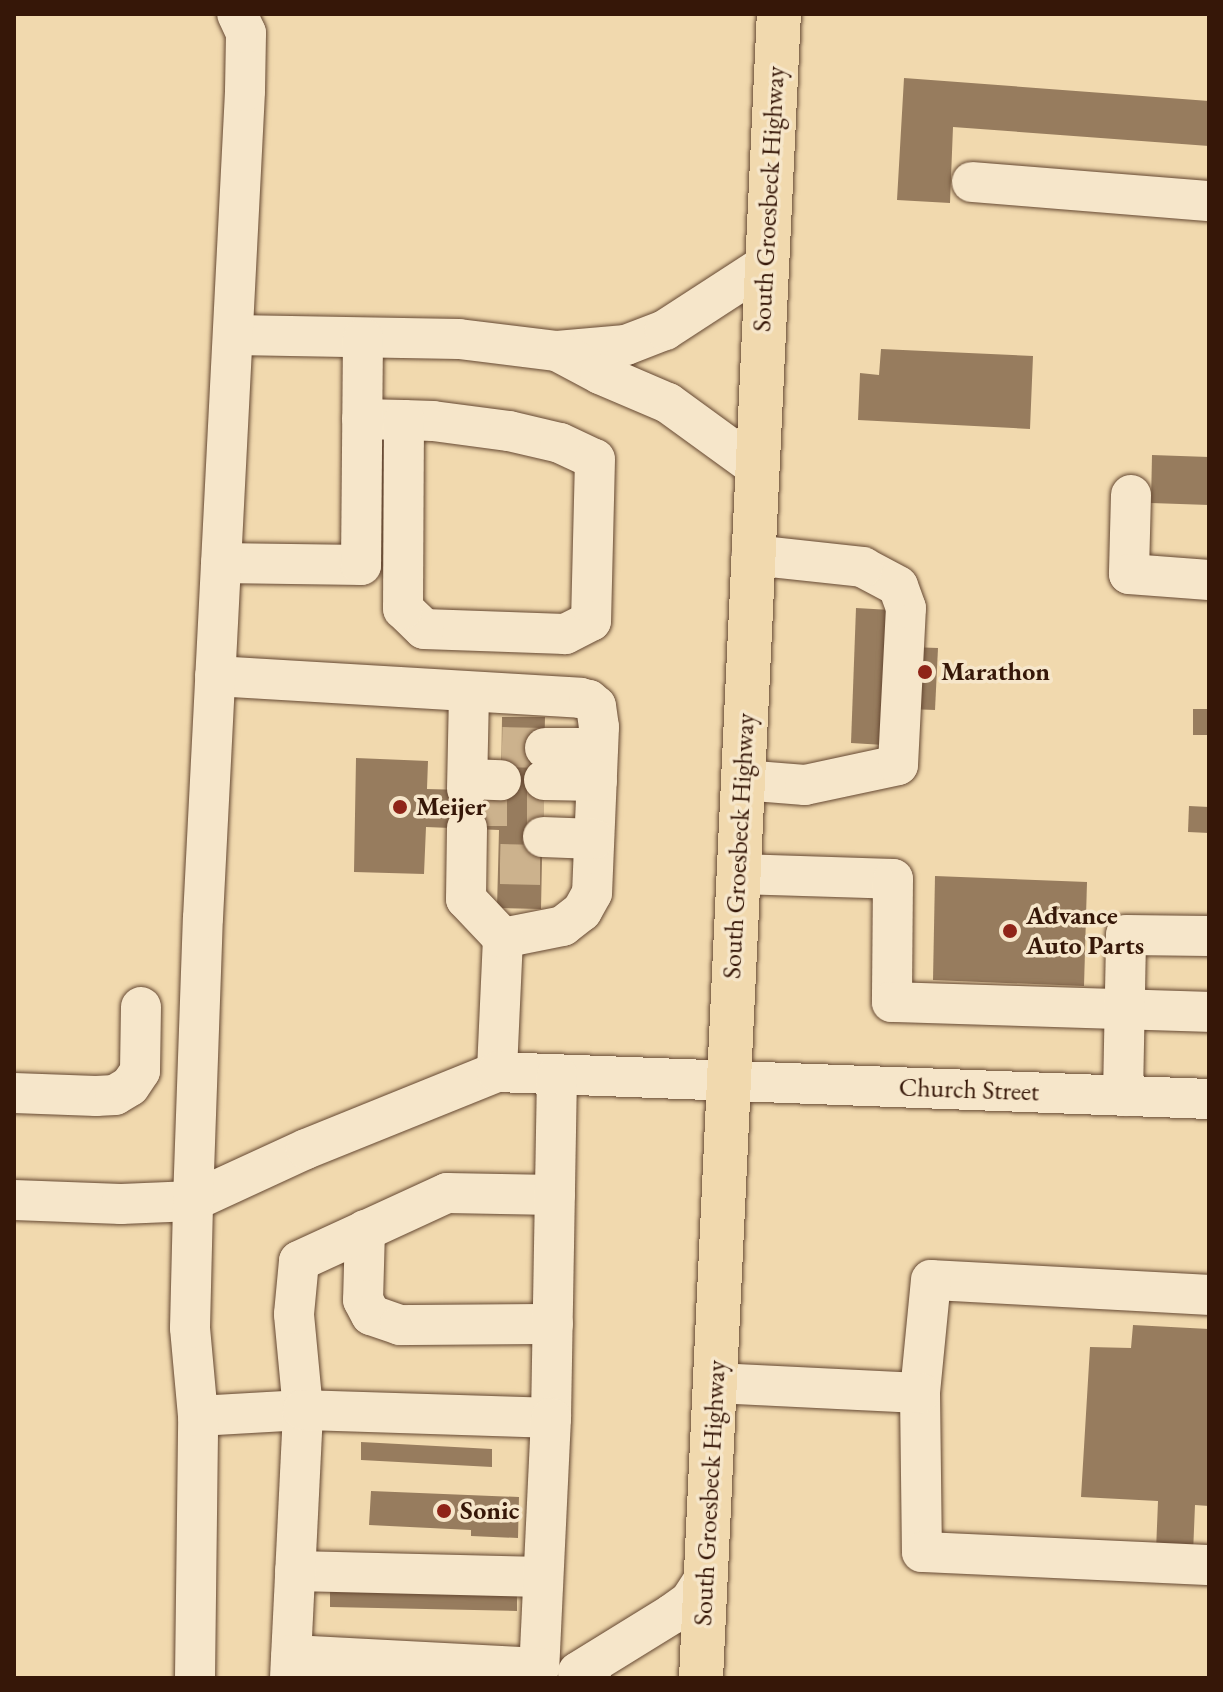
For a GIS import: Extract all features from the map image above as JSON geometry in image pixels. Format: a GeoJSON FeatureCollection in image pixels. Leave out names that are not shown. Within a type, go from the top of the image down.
{"type":"FeatureCollection","features":[{"type":"Feature","properties":{"kind":"main road","name":"South Groesbeck Highway"},"geometry":{"type":"LineString","coordinates":[[701,1678],[779,14]]}},
{"type":"Feature","properties":{"kind":"street"},"geometry":{"type":"LineString","coordinates":[[195,1678],[198,1416],[190,1328],[193,1201],[246,33],[237,14]]}},
{"type":"Feature","properties":{"kind":"street"},"geometry":{"type":"LineString","coordinates":[[972,182],[1209,201]]}},
{"type":"Feature","properties":{"kind":"street"},"geometry":{"type":"LineString","coordinates":[[234,335],[459,339],[557,351],[626,345],[665,330],[765,265]]}},
{"type":"Feature","properties":{"kind":"street"},"geometry":{"type":"LineString","coordinates":[[221,563],[361,565],[363,338]]}},
{"type":"Feature","properties":{"kind":"street"},"geometry":{"type":"LineString","coordinates":[[557,351],[600,374],[668,403],[756,467]]}},
{"type":"Feature","properties":{"kind":"street"},"geometry":{"type":"LineString","coordinates":[[362,419],[404,420],[509,431],[560,443],[595,459],[591,621],[565,634],[424,629],[403,609],[404,420]]}},
{"type":"Feature","properties":{"kind":"street"},"geometry":{"type":"LineString","coordinates":[[1131,495],[1129,574],[1209,580]]}},
{"type":"Feature","properties":{"kind":"street"},"geometry":{"type":"LineString","coordinates":[[742,780],[805,785],[898,765],[906,608],[898,586],[863,567],[752,555]]}},
{"type":"Feature","properties":{"kind":"street"},"geometry":{"type":"LineString","coordinates":[[215,676],[589,700],[598,715],[596,809],[589,903],[574,918],[551,931],[503,938]]}},
{"type":"Feature","properties":{"kind":"street"},"geometry":{"type":"LineString","coordinates":[[14,1200],[121,1204],[193,1201],[306,1149],[497,1072],[503,938],[466,899],[481,807],[469,692]]}},
{"type":"Feature","properties":{"kind":"street"},"geometry":{"type":"LineString","coordinates":[[544,807],[596,809]]}},
{"type":"Feature","properties":{"kind":"street"},"geometry":{"type":"LineString","coordinates":[[544,807],[596,809]]}},
{"type":"Feature","properties":{"kind":"street"},"geometry":{"type":"LineString","coordinates":[[544,807],[596,809]]}},
{"type":"Feature","properties":{"kind":"street"},"geometry":{"type":"LineString","coordinates":[[738,874],[893,879],[892,1002],[1209,1012]]}},
{"type":"Feature","properties":{"kind":"street"},"geometry":{"type":"LineString","coordinates":[[1123,1096],[1126,935],[1209,936]]}},
{"type":"Feature","properties":{"kind":"street"},"geometry":{"type":"LineString","coordinates":[[14,1093],[115,1095],[130,1086],[140,1071],[141,1007]]}},
{"type":"Feature","properties":{"kind":"street","name":"Church Street"},"geometry":{"type":"LineString","coordinates":[[497,1072],[1209,1099]]}},
{"type":"Feature","properties":{"kind":"street"},"geometry":{"type":"LineString","coordinates":[[539,1673],[551,1418],[557,1075]]}},
{"type":"Feature","properties":{"kind":"street"},"geometry":{"type":"LineString","coordinates":[[555,1195],[447,1193],[299,1261],[294,1314],[303,1410],[291,1666],[584,1675],[690,1601],[707,1575]]}},
{"type":"Feature","properties":{"kind":"street"},"geometry":{"type":"LineString","coordinates":[[365,1230],[363,1300],[371,1315],[400,1325],[553,1324]]}},
{"type":"Feature","properties":{"kind":"street"},"geometry":{"type":"LineString","coordinates":[[1209,1295],[931,1280],[920,1393],[922,1552],[1209,1565]]}},
{"type":"Feature","properties":{"kind":"street"},"geometry":{"type":"LineString","coordinates":[[715,1383],[920,1393]]}},
{"type":"Feature","properties":{"kind":"street"},"geometry":{"type":"LineString","coordinates":[[198,1416],[303,1410],[551,1418]]}},
{"type":"Feature","properties":{"kind":"street"},"geometry":{"type":"LineString","coordinates":[[295,1571],[543,1577]]}},
{"type":"Feature","properties":{"kind":"building"},"geometry":{"type":"Polygon","coordinates":[[[904,78],[1209,101],[1209,146],[953,127],[950,203],[897,200],[904,78]]]}},
{"type":"Feature","properties":{"kind":"building"},"geometry":{"type":"Polygon","coordinates":[[[881,349],[1033,356],[1030,429],[858,420],[860,373],[879,375],[881,349]]]}},
{"type":"Feature","properties":{"kind":"building"},"geometry":{"type":"Polygon","coordinates":[[[1152,455],[1209,457],[1209,505],[1151,503],[1152,455]]]}},
{"type":"Feature","properties":{"kind":"building"},"geometry":{"type":"Polygon","coordinates":[[[856,608],[891,610],[884,745],[851,743],[856,608]]]}},
{"type":"Feature","properties":{"kind":"building"},"geometry":{"type":"Polygon","coordinates":[[[910,647],[938,648],[935,710],[908,709],[910,647]]]}},
{"type":"Feature","properties":{"kind":"building"},"geometry":{"type":"Polygon","coordinates":[[[1193,709],[1209,709],[1209,735],[1193,735],[1193,709]]]}},
{"type":"Feature","properties":{"kind":"building"},"geometry":{"type":"Polygon","coordinates":[[[502,717],[545,717],[541,909],[497,908],[499,830],[426,827],[424,874],[354,872],[356,758],[428,761],[427,789],[501,791],[502,717]]]}},
{"type":"Feature","properties":{"kind":"building"},"geometry":{"type":"Polygon","coordinates":[[[1189,806],[1209,807],[1209,833],[1188,832],[1189,806]]]}},
{"type":"Feature","properties":{"kind":"building","name":"Advance Auto Parts"},"geometry":{"type":"Polygon","coordinates":[[[935,876],[1087,882],[1084,986],[933,980],[935,876]]]}},
{"type":"Feature","properties":{"kind":"building"},"geometry":{"type":"Polygon","coordinates":[[[1133,1325],[1209,1329],[1209,1506],[1195,1505],[1193,1554],[1156,1551],[1158,1501],[1081,1497],[1090,1347],[1131,1348],[1133,1325]]]}},
{"type":"Feature","properties":{"kind":"building"},"geometry":{"type":"Polygon","coordinates":[[[361,1442],[492,1449],[492,1467],[361,1460],[361,1442]]]}},
{"type":"Feature","properties":{"kind":"building","name":"Sonic"},"geometry":{"type":"Polygon","coordinates":[[[371,1491],[519,1497],[518,1538],[471,1536],[471,1530],[369,1525],[371,1491]]]}},
{"type":"Feature","properties":{"kind":"building"},"geometry":{"type":"Polygon","coordinates":[[[330,1584],[517,1588],[517,1611],[330,1607],[330,1584]]]}},
{"type":"Feature","properties":{"kind":"tunnel"},"geometry":{"type":"LineString","coordinates":[[502,747],[545,748]]}},
{"type":"Feature","properties":{"kind":"tunnel"},"geometry":{"type":"LineString","coordinates":[[467,806],[544,806]]}},
{"type":"Feature","properties":{"kind":"tunnel"},"geometry":{"type":"LineString","coordinates":[[500,864],[543,865]]}},
{"type":"Feature","properties":{"kind":"place","name":"Marathon"},"geometry":{"type":"Point","coordinates":[925,672]}},
{"type":"Feature","properties":{"kind":"place","name":"Meijer"},"geometry":{"type":"Point","coordinates":[400,807]}},
{"type":"Feature","properties":{"kind":"place","name":"Advance Auto Parts"},"geometry":{"type":"Point","coordinates":[1010,931]}},
{"type":"Feature","properties":{"kind":"place","name":"Sonic"},"geometry":{"type":"Point","coordinates":[444,1511]}}]}
